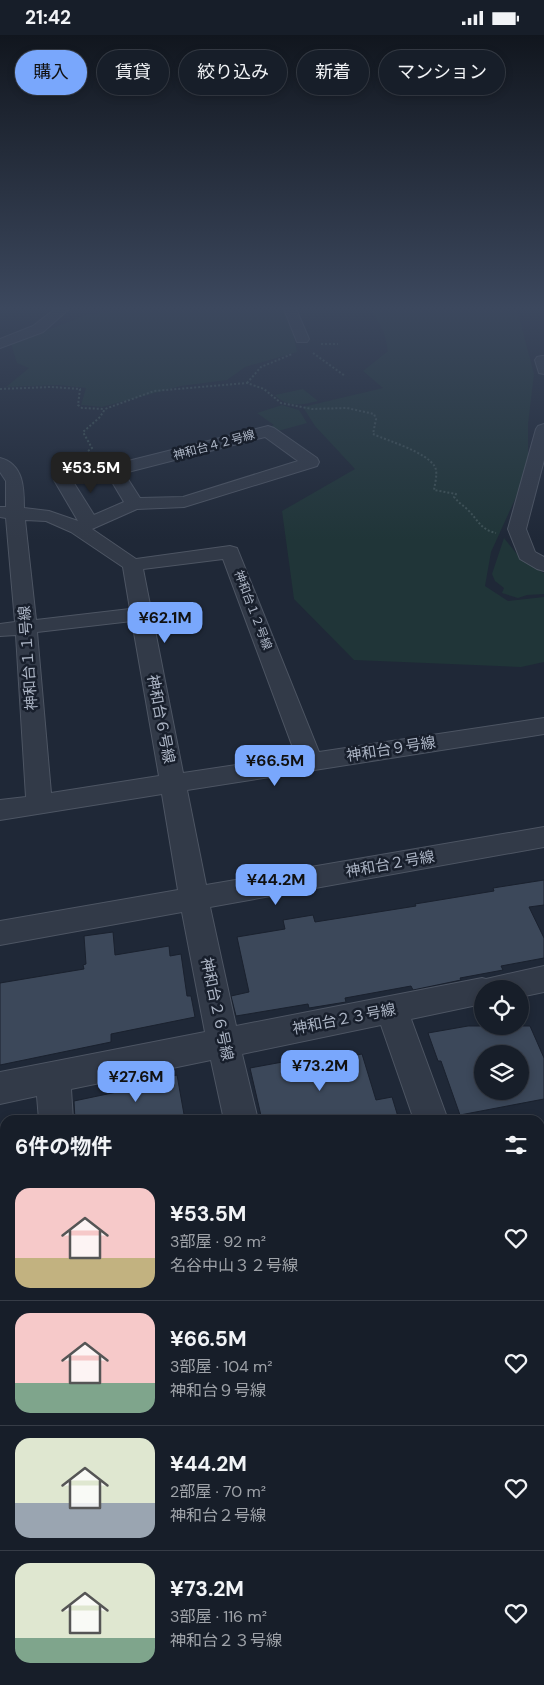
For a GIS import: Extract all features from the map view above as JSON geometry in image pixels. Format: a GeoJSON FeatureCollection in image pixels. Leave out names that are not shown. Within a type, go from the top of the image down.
{"type":"FeatureCollection","features":[{"type":"Feature","properties":{"kind":"street"},"geometry":{"type":"LineString","coordinates":[[544,429],[517,529],[527,555],[544,565]]}},
{"type":"Feature","properties":{"kind":"street","name":"神和台４２号線"},"geometry":{"type":"LineString","coordinates":[[83,525],[134,504],[184,502],[311,462],[268,431],[114,470],[134,504]]}},
{"type":"Feature","properties":{"kind":"street"},"geometry":{"type":"LineString","coordinates":[[74,462],[61,470],[63,480],[83,525]]}},
{"type":"Feature","properties":{"kind":"street","name":"神和台１１号線"},"geometry":{"type":"LineString","coordinates":[[0,463],[15,481],[8,512],[26,627],[39,803]]}},
{"type":"Feature","properties":{"kind":"street"},"geometry":{"type":"LineString","coordinates":[[8,512],[48,516],[83,525],[132,565]]}},
{"type":"Feature","properties":{"kind":"street","name":"神和台１２号線"},"geometry":{"type":"LineString","coordinates":[[132,565],[230,551],[311,762]]}},
{"type":"Feature","properties":{"kind":"street","name":"神和台６号線"},"geometry":{"type":"LineString","coordinates":[[132,565],[194,898]]}},
{"type":"Feature","properties":{"kind":"street"},"geometry":{"type":"LineString","coordinates":[[0,630],[140,613]]}},
{"type":"Feature","properties":{"kind":"street","name":"神和台９号線"},"geometry":{"type":"LineString","coordinates":[[0,810],[544,725]]}},
{"type":"Feature","properties":{"kind":"street","name":"神和台２号線"},"geometry":{"type":"LineString","coordinates":[[0,933],[544,837]]}},
{"type":"Feature","properties":{"kind":"street","name":"神和台２６号線"},"geometry":{"type":"LineString","coordinates":[[194,898],[240,1115]]}},
{"type":"Feature","properties":{"kind":"street"},"geometry":{"type":"LineString","coordinates":[[529,982],[544,979]]}},
{"type":"Feature","properties":{"kind":"street","name":"神和台２３号線"},"geometry":{"type":"LineString","coordinates":[[0,1088],[474,993]]}},
{"type":"Feature","properties":{"kind":"street"},"geometry":{"type":"LineString","coordinates":[[392,1010],[430,1115]]}},
{"type":"Feature","properties":{"kind":"street"},"geometry":{"type":"LineString","coordinates":[[53,1078],[56,1115]]}},
{"type":"Feature","properties":{"kind":"path"},"geometry":{"type":"LineString","coordinates":[[0,389],[51,387],[80,389],[78,405],[105,409],[154,391],[212,386]]}},
{"type":"Feature","properties":{"kind":"path"},"geometry":{"type":"LineString","coordinates":[[256,386],[264,389],[281,403],[299,407],[347,408],[374,414],[376,419],[373,435],[424,456],[433,463],[436,469],[434,490],[438,492],[452,491],[456,494],[454,497],[458,504],[468,510],[478,527],[486,532]]}},
{"type":"Feature","properties":{"kind":"path"},"geometry":{"type":"LineString","coordinates":[[74,462],[92,448],[83,432],[100,417],[105,409]]}},
{"type":"Feature","properties":{"kind":"green space"},"geometry":{"type":"Polygon","coordinates":[[[67,386],[181,386],[102,407],[81,405],[86,388],[67,386]]]}},
{"type":"Feature","properties":{"kind":"green space"},"geometry":{"type":"Polygon","coordinates":[[[381,386],[533,386],[528,424],[528,456],[521,486],[491,552],[485,586],[508,601],[544,597],[544,662],[521,667],[354,660],[294,599],[282,511],[355,469],[315,426],[303,407],[383,388],[381,386]]]}},
{"type":"Feature","properties":{"kind":"green space"},"geometry":{"type":"Polygon","coordinates":[[[303,389],[318,401],[290,404],[275,395],[303,389]]]}},
{"type":"Feature","properties":{"kind":"green space"},"geometry":{"type":"Polygon","coordinates":[[[282,405],[299,410],[307,423],[278,431],[271,426],[274,425],[257,413],[282,405]]]}},
{"type":"Feature","properties":{"kind":"green space"},"geometry":{"type":"Polygon","coordinates":[[[504,538],[521,559],[544,573],[544,594],[527,595],[518,598],[502,593],[504,588],[495,581],[492,574],[504,538]]]}},
{"type":"Feature","properties":{"kind":"building"},"geometry":{"type":"Polygon","coordinates":[[[544,880],[544,905],[529,907],[544,938],[544,958],[501,966],[503,970],[460,978],[461,980],[413,990],[411,986],[345,998],[346,1002],[309,1008],[308,1004],[236,1016],[231,996],[249,992],[237,937],[285,929],[283,920],[313,915],[315,922],[416,906],[415,904],[494,891],[493,888],[544,880]]]}},
{"type":"Feature","properties":{"kind":"building"},"geometry":{"type":"Polygon","coordinates":[[[113,932],[115,955],[169,946],[170,956],[181,954],[187,996],[191,996],[195,1017],[111,1034],[111,1042],[0,1065],[0,983],[84,969],[83,965],[86,964],[84,936],[113,932]]]}},
{"type":"Feature","properties":{"kind":"building"},"geometry":{"type":"Polygon","coordinates":[[[474,1026],[474,1035],[529,1035],[530,1026],[544,1058],[544,1099],[460,1115],[441,1061],[438,1061],[428,1033],[474,1026]]]}},
{"type":"Feature","properties":{"kind":"building"},"geometry":{"type":"Polygon","coordinates":[[[362,1054],[376,1100],[392,1097],[397,1115],[261,1115],[250,1068],[288,1061],[291,1068],[362,1054]]]}},
{"type":"Feature","properties":{"kind":"building"},"geometry":{"type":"Polygon","coordinates":[[[177,1075],[184,1115],[75,1115],[74,1101],[136,1088],[135,1084],[177,1075]]]}}]}
